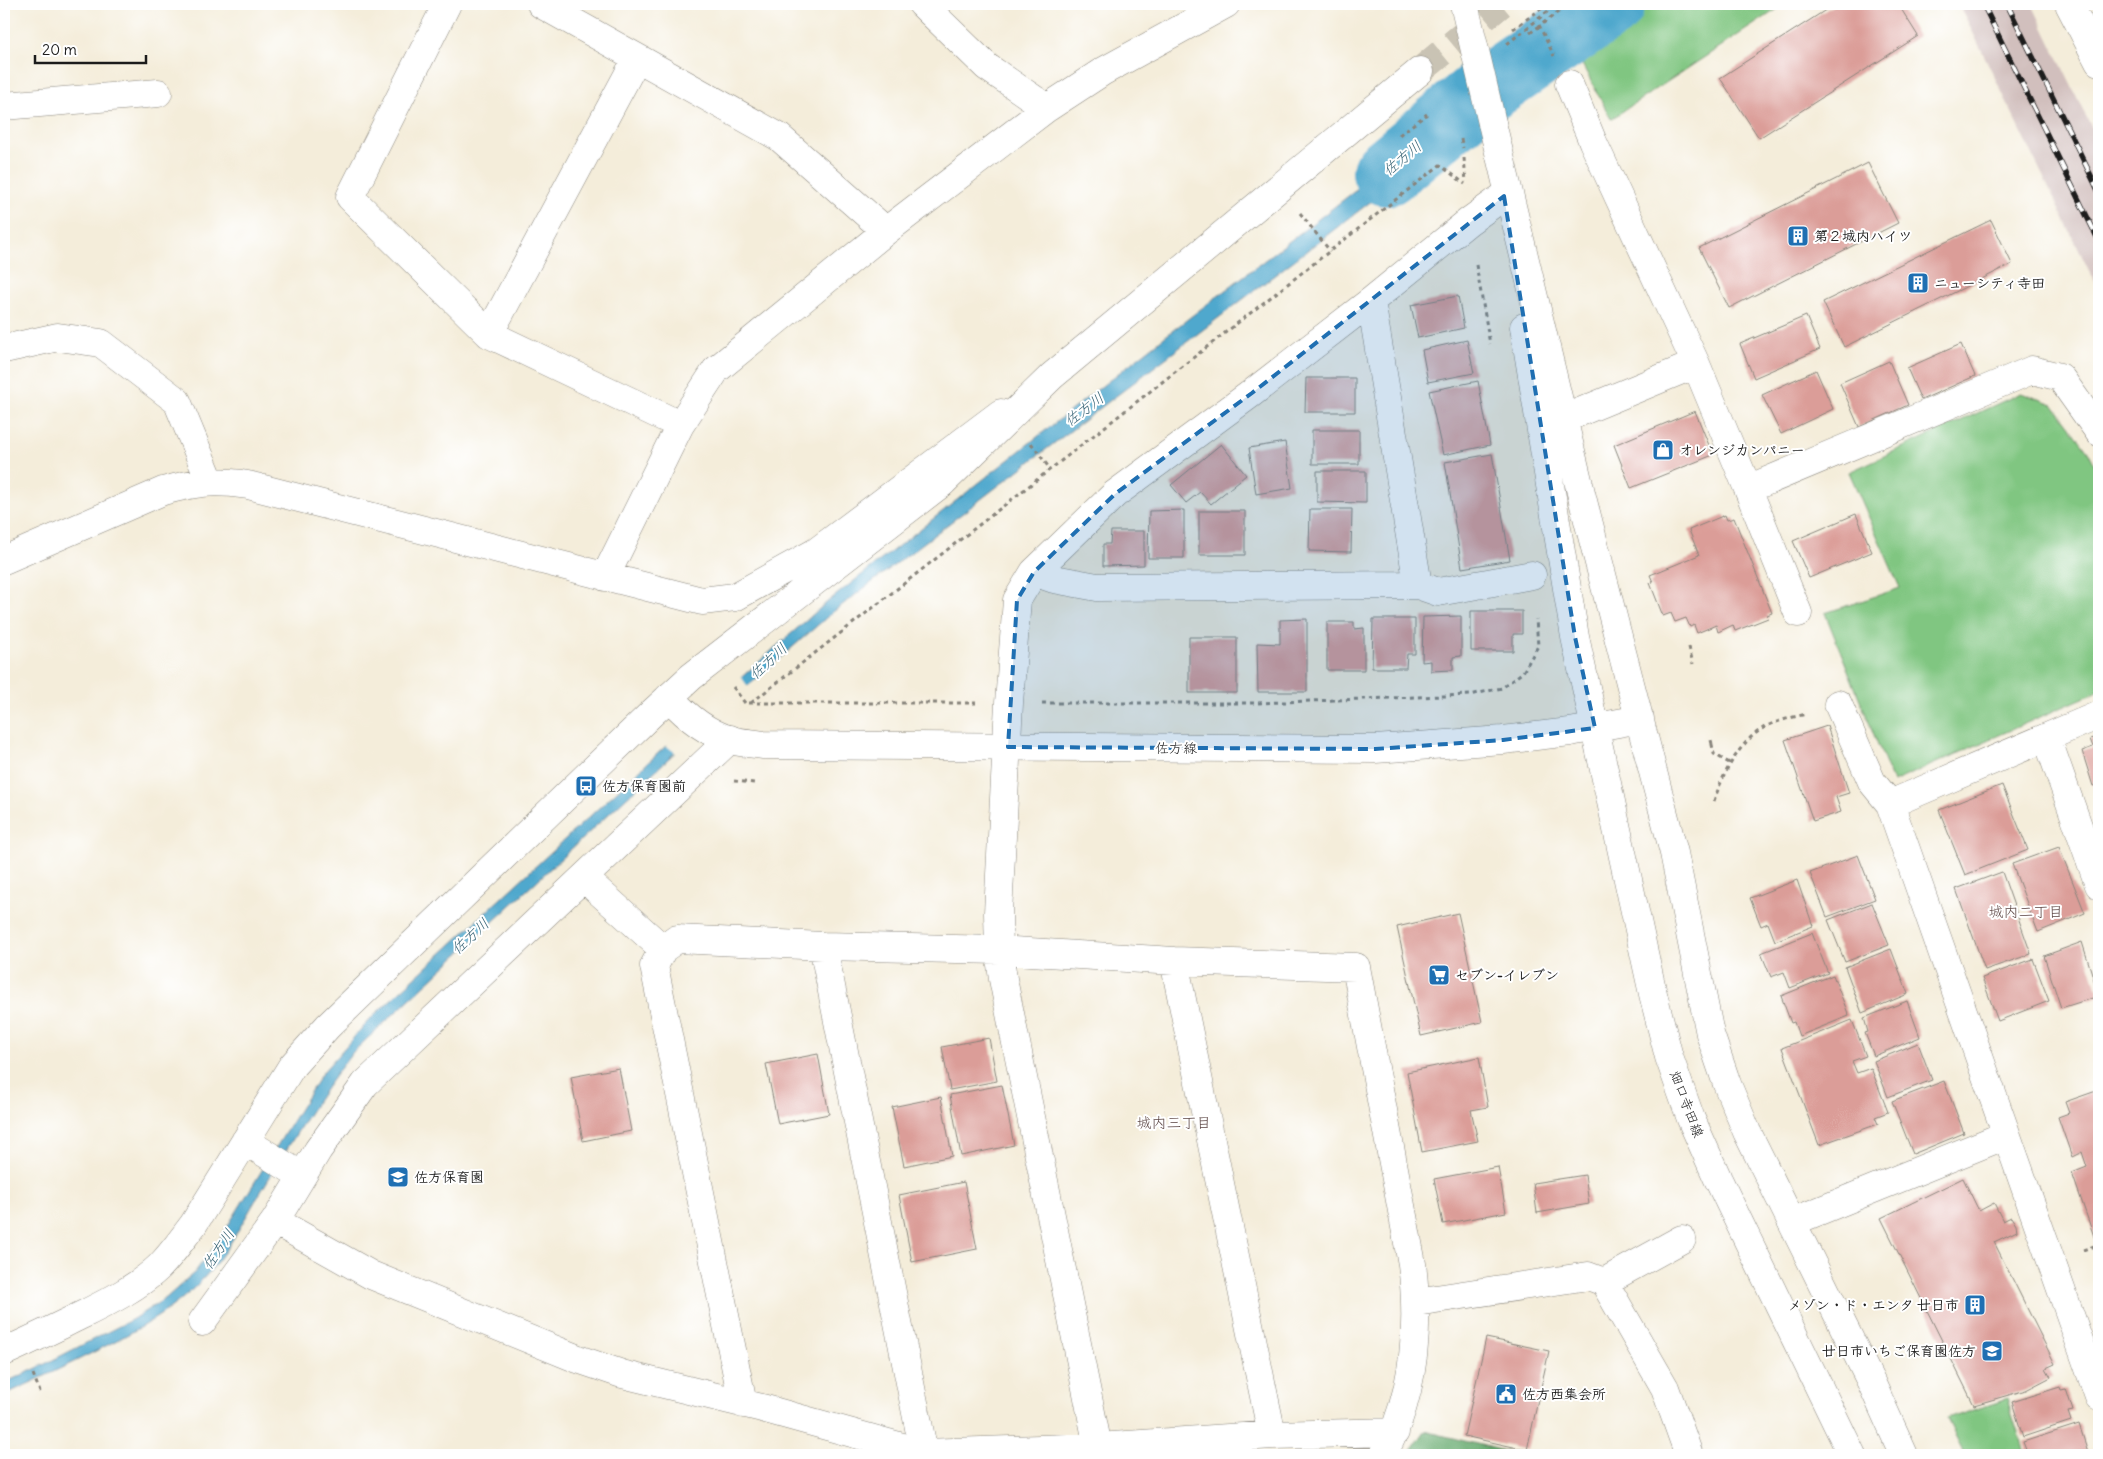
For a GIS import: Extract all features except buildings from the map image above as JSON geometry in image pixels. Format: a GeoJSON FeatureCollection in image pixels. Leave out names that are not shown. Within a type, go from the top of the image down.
{"type":"FeatureCollection","features":[{"type":"Feature","properties":{"kind":"street"},"geometry":{"type":"LineString","coordinates":[[447,4],[350,197],[489,334],[680,425]]}},
{"type":"Feature","properties":{"kind":"street"},"geometry":{"type":"LineString","coordinates":[[541,4],[779,137],[886,231]]}},
{"type":"Feature","properties":{"kind":"street"},"geometry":{"type":"LineString","coordinates":[[922,4],[987,67],[1047,108]]}},
{"type":"Feature","properties":{"kind":"street"},"geometry":{"type":"LineString","coordinates":[[1464,4],[1563,419],[1674,853],[1710,1034],[1727,1084],[1747,1132],[1872,1384],[1904,1455]]}},
{"type":"Feature","properties":{"kind":"street"},"geometry":{"type":"LineString","coordinates":[[2070,4],[2099,62]]}},
{"type":"Feature","properties":{"kind":"street"},"geometry":{"type":"LineString","coordinates":[[606,577],[680,425],[716,370],[886,231],[1047,108],[1102,72],[1211,7]]}},
{"type":"Feature","properties":{"kind":"street"},"geometry":{"type":"LineString","coordinates":[[489,334],[637,58]]}},
{"type":"Feature","properties":{"kind":"street"},"geometry":{"type":"LineString","coordinates":[[202,1322],[275,1220],[272,1157],[287,1074],[309,1045],[673,701],[691,677],[942,483],[1046,382],[1420,71]]}},
{"type":"Feature","properties":{"kind":"street"},"geometry":{"type":"LineString","coordinates":[[1569,84],[1593,142],[1696,364],[1798,613]]}},
{"type":"Feature","properties":{"kind":"street"},"geometry":{"type":"LineString","coordinates":[[4,106],[158,93]]}},
{"type":"Feature","properties":{"kind":"street","name":"畑口寺田線"},"geometry":{"type":"LineString","coordinates":[[1492,123],[1575,637],[1653,994],[1669,1057],[1691,1119],[1718,1179],[1852,1455]]}},
{"type":"Feature","properties":{"kind":"street"},"geometry":{"type":"LineString","coordinates":[[1098,1447],[1003,979],[999,950],[998,913],[1009,703],[1017,600],[1034,572],[1115,494],[1252,393],[1371,301],[1468,222],[1504,196]]}},
{"type":"Feature","properties":{"kind":"street"},"geometry":{"type":"LineString","coordinates":[[1371,301],[1418,585]]}},
{"type":"Feature","properties":{"kind":"street"},"geometry":{"type":"LineString","coordinates":[[4,349],[58,337],[101,343],[177,401],[210,482]]}},
{"type":"Feature","properties":{"kind":"street"},"geometry":{"type":"LineString","coordinates":[[4,560],[163,491],[191,483],[210,482],[248,485],[702,601],[735,597],[816,552],[1072,360]]}},
{"type":"Feature","properties":{"kind":"street"},"geometry":{"type":"LineString","coordinates":[[1563,419],[1696,364]]}},
{"type":"Feature","properties":{"kind":"street"},"geometry":{"type":"LineString","coordinates":[[1748,489],[2032,370],[2060,377],[2099,432]]}},
{"type":"Feature","properties":{"kind":"street"},"geometry":{"type":"LineString","coordinates":[[1034,572],[1054,580],[1097,587],[1418,585],[1438,592],[1532,575]]}},
{"type":"Feature","properties":{"kind":"street"},"geometry":{"type":"LineString","coordinates":[[4,1352],[112,1300],[136,1285],[158,1268],[193,1225],[272,1157],[318,1150],[365,1084],[723,736],[701,726],[673,701]]}},
{"type":"Feature","properties":{"kind":"street"},"geometry":{"type":"LineString","coordinates":[[1838,704],[1872,782],[1890,804],[2099,1397]]}},
{"type":"Feature","properties":{"kind":"street"},"geometry":{"type":"LineString","coordinates":[[1890,804],[2099,715]]}},
{"type":"Feature","properties":{"kind":"street","name":"佐方線"},"geometry":{"type":"LineString","coordinates":[[723,736],[756,744],[1375,749],[1503,740],[1595,728],[1640,719]]}},
{"type":"Feature","properties":{"kind":"street"},"geometry":{"type":"LineString","coordinates":[[2047,738],[2099,885]]}},
{"type":"Feature","properties":{"kind":"street"},"geometry":{"type":"LineString","coordinates":[[594,888],[663,949]]}},
{"type":"Feature","properties":{"kind":"street"},"geometry":{"type":"LineString","coordinates":[[743,1404],[654,966],[663,949],[677,939],[823,946],[999,950],[1174,961],[1356,967],[1412,1264],[1416,1302],[1410,1384],[1395,1432],[1383,1455]]}},
{"type":"Feature","properties":{"kind":"street"},"geometry":{"type":"LineString","coordinates":[[823,946],[924,1454]]}},
{"type":"Feature","properties":{"kind":"street"},"geometry":{"type":"LineString","coordinates":[[1174,961],[1272,1435]]}},
{"type":"Feature","properties":{"kind":"street"},"geometry":{"type":"LineString","coordinates":[[1792,1222],[2006,1135]]}},
{"type":"Feature","properties":{"kind":"street"},"geometry":{"type":"LineString","coordinates":[[275,1220],[372,1275],[578,1359],[622,1374],[743,1404],[924,1454],[1098,1447],[1272,1435],[1395,1432]]}},
{"type":"Feature","properties":{"kind":"street"},"geometry":{"type":"LineString","coordinates":[[1604,1282],[1682,1239]]}},
{"type":"Feature","properties":{"kind":"street"},"geometry":{"type":"LineString","coordinates":[[1416,1302],[1588,1276],[1604,1282],[1665,1388],[1690,1455]]}},
{"type":"Feature","properties":{"kind":"path"},"geometry":{"type":"LineString","coordinates":[[1513,29],[1548,4]]}},
{"type":"Feature","properties":{"kind":"path"},"geometry":{"type":"LineString","coordinates":[[1530,33],[1570,4]]}},
{"type":"Feature","properties":{"kind":"path"},"geometry":{"type":"LineString","coordinates":[[750,703],[1440,165],[1466,185],[1463,148]]}},
{"type":"Feature","properties":{"kind":"path"},"geometry":{"type":"LineString","coordinates":[[1304,218],[1330,251]]}},
{"type":"Feature","properties":{"kind":"path"},"geometry":{"type":"LineString","coordinates":[[1026,437],[1050,469]]}},
{"type":"Feature","properties":{"kind":"path"},"geometry":{"type":"LineString","coordinates":[[1689,646],[1693,664]]}},
{"type":"Feature","properties":{"kind":"path"},"geometry":{"type":"LineString","coordinates":[[1714,801],[1719,784],[1743,744],[1768,725],[1838,704]]}},
{"type":"Feature","properties":{"kind":"path"},"geometry":{"type":"LineString","coordinates":[[1712,740],[1714,754],[1731,764]]}},
{"type":"Feature","properties":{"kind":"path"},"geometry":{"type":"LineString","coordinates":[[38,1386],[40,1392]]}},
{"type":"Feature","properties":{"kind":"highlighted area"},"geometry":{"type":"Polygon","coordinates":[[[1504,196],[1575,637],[1595,728],[1503,740],[1375,749],[1008,747],[1017,600],[1034,572],[1115,494],[1252,393],[1504,196]]]}},
{"type":"Feature","properties":{"kind":"shaded area"},"geometry":{"type":"Polygon","coordinates":[[[1959,4],[2032,4],[2099,143],[2099,291],[1959,4]]]}},
{"type":"Feature","properties":{"kind":"green space"},"geometry":{"type":"Polygon","coordinates":[[[1638,4],[1785,4],[1611,119],[1574,49],[1638,4]]]}},
{"type":"Feature","properties":{"kind":"green space"},"geometry":{"type":"Polygon","coordinates":[[[2021,393],[2053,404],[2088,451],[2099,473],[2099,691],[1893,782],[1825,613],[1900,588],[1849,472],[2021,393]]]}},
{"type":"Feature","properties":{"kind":"green space"},"geometry":{"type":"Polygon","coordinates":[[[2007,1399],[2025,1455],[1965,1455],[1947,1419],[2007,1399]]]}},
{"type":"Feature","properties":{"kind":"green space"},"geometry":{"type":"Polygon","coordinates":[[[1425,1431],[1521,1455],[1408,1455],[1425,1431]]]}},
{"type":"Feature","properties":{"kind":"water"},"geometry":{"type":"Polygon","coordinates":[[[1599,4],[1636,4],[1533,78],[833,612],[726,705],[353,1052],[303,1124],[225,1251],[202,1280],[166,1311],[125,1336],[4,1395],[4,1383],[133,1319],[166,1298],[195,1272],[219,1240],[322,1073],[370,1019],[719,697],[826,603],[1172,331],[1599,4]]]}},
{"type":"Feature","properties":{"kind":"pier"},"geometry":{"type":"Polygon","coordinates":[[[1518,63],[1524,88],[1456,140],[1450,115],[1518,63]]]}},
{"type":"Feature","properties":{"kind":"pier"},"geometry":{"type":"Polygon","coordinates":[[[740,675],[749,688],[677,754],[664,744],[740,675]]]}},
{"type":"Feature","properties":{"kind":"waterway","name":"佐方川"},"geometry":{"type":"LineString","coordinates":[[1386,172],[1481,93],[1611,4]]}},
{"type":"Feature","properties":{"kind":"tunnel"},"geometry":{"type":"LineString","coordinates":[[1420,71],[1501,4]]}},
{"type":"Feature","properties":{"kind":"railway"},"geometry":{"type":"LineString","coordinates":[[1983,4],[2099,241]]}},
{"type":"Feature","properties":{"kind":"railway"},"geometry":{"type":"LineString","coordinates":[[2007,4],[2099,192]]}},
{"type":"Feature","properties":{"kind":"place","name":"第２城内ハイツ"},"geometry":{"type":"Point","coordinates":[1798,236]}},
{"type":"Feature","properties":{"kind":"place","name":"ニューシティ寺田"},"geometry":{"type":"Point","coordinates":[1918,283]}},
{"type":"Feature","properties":{"kind":"place","name":"オレンジカンパニー"},"geometry":{"type":"Point","coordinates":[1663,450]}},
{"type":"Feature","properties":{"kind":"place","name":"佐方保育園前"},"geometry":{"type":"Point","coordinates":[586,786]}},
{"type":"Feature","properties":{"kind":"place","name":"セブン-イレブン"},"geometry":{"type":"Point","coordinates":[1439,975]}},
{"type":"Feature","properties":{"kind":"place","name":"佐方保育園"},"geometry":{"type":"Point","coordinates":[398,1177]}},
{"type":"Feature","properties":{"kind":"place","name":"メゾン・ド・エンタ 廿日市"},"geometry":{"type":"Point","coordinates":[1975,1305]}},
{"type":"Feature","properties":{"kind":"place","name":"廿日市いちご保育園佐方"},"geometry":{"type":"Point","coordinates":[1992,1351]}},
{"type":"Feature","properties":{"kind":"place","name":"佐方西集会所"},"geometry":{"type":"Point","coordinates":[1506,1394]}},
{"type":"Feature","properties":{"kind":"district","name":"城内二丁目"},"geometry":{"type":"Point","coordinates":[2026,911]}},
{"type":"Feature","properties":{"kind":"district","name":"城内三丁目"},"geometry":{"type":"Point","coordinates":[1174,1122]}}]}
